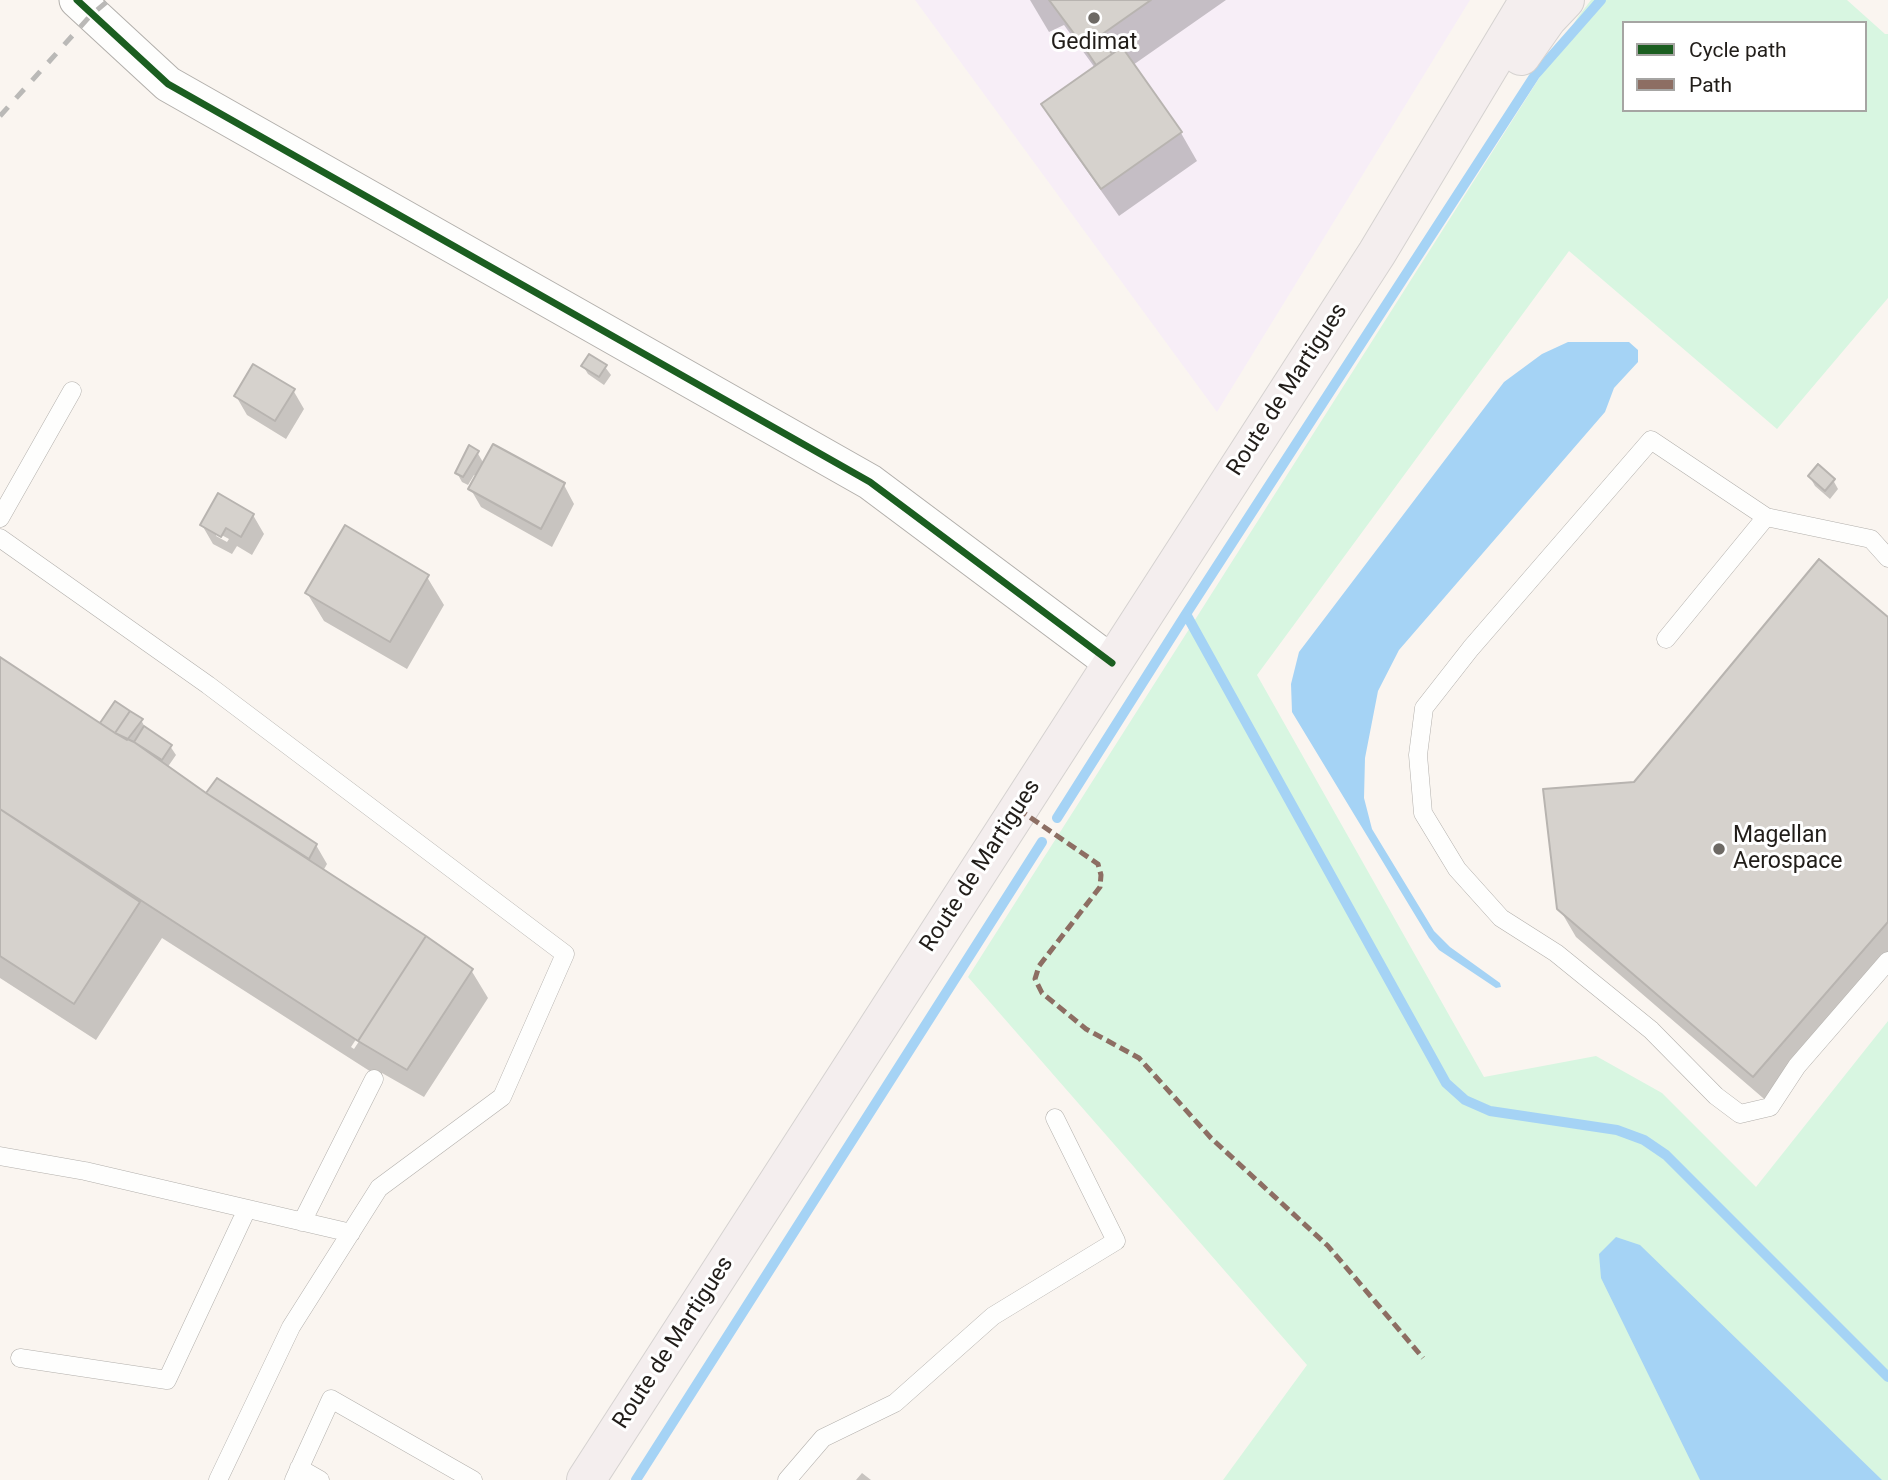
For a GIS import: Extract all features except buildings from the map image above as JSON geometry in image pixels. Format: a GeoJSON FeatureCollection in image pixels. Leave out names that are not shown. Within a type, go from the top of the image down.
{"type":"FeatureCollection","features":[{"type":"Feature","properties":{"kind":"main road","name":"Route de Martigues"},"geometry":{"type":"LineString","coordinates":[[586,1480],[1377,253],[1529,0]]}},
{"type":"Feature","properties":{"kind":"main road","name":"Route de Martigues"},"geometry":{"type":"LineString","coordinates":[[1377,253],[1548,19],[1565,0]]}},
{"type":"Feature","properties":{"kind":"street"},"geometry":{"type":"LineString","coordinates":[[77,0],[168,83],[870,482],[1112,663]]}},
{"type":"Feature","properties":{"kind":"lane"},"geometry":{"type":"LineString","coordinates":[[0,517],[72,391]]}},
{"type":"Feature","properties":{"kind":"lane"},"geometry":{"type":"LineString","coordinates":[[1888,558],[1871,539],[1766,517],[1651,440],[1471,648],[1424,708],[1418,755],[1423,813],[1457,869],[1501,918],[1556,953],[1651,1030],[1716,1096],[1740,1114],[1770,1107],[1797,1066],[1888,961]]}},
{"type":"Feature","properties":{"kind":"lane"},"geometry":{"type":"LineString","coordinates":[[1666,639],[1766,517]]}},
{"type":"Feature","properties":{"kind":"lane"},"geometry":{"type":"LineString","coordinates":[[0,538],[208,685],[565,954],[502,1097],[379,1188],[291,1327],[218,1480]]}},
{"type":"Feature","properties":{"kind":"lane"},"geometry":{"type":"LineString","coordinates":[[302,1222],[373,1079]]}},
{"type":"Feature","properties":{"kind":"lane"},"geometry":{"type":"LineString","coordinates":[[787,1480],[823,1438],[895,1402],[993,1316],[1116,1241],[1055,1118]]}},
{"type":"Feature","properties":{"kind":"lane"},"geometry":{"type":"LineString","coordinates":[[0,1156],[85,1171],[351,1233]]}},
{"type":"Feature","properties":{"kind":"lane"},"geometry":{"type":"LineString","coordinates":[[20,1358],[167,1380],[247,1209]]}},
{"type":"Feature","properties":{"kind":"lane"},"geometry":{"type":"LineString","coordinates":[[320,1480],[296,1474],[331,1399],[473,1480]]}},
{"type":"Feature","properties":{"kind":"shaded area"},"geometry":{"type":"Polygon","coordinates":[[[915,0],[1470,0],[1217,412],[915,0]]]}},
{"type":"Feature","properties":{"kind":"green space"},"geometry":{"type":"Polygon","coordinates":[[[1591,0],[1847,0],[1888,34],[1888,298],[1777,429],[1569,251],[1257,675],[1484,1077],[1596,1056],[1662,1093],[1756,1187],[1888,1021],[1888,1480],[1223,1480],[1307,1365],[968,977],[1591,0]]]}},
{"type":"Feature","properties":{"kind":"water"},"geometry":{"type":"Polygon","coordinates":[[[1568,342],[1629,342],[1638,350],[1638,362],[1614,388],[1605,412],[1399,650],[1378,691],[1365,758],[1364,798],[1372,829],[1434,931],[1450,947],[1500,983],[1501,987],[1496,988],[1439,950],[1429,938],[1292,712],[1291,684],[1299,652],[1504,382],[1542,354],[1568,342]]]}},
{"type":"Feature","properties":{"kind":"water"},"geometry":{"type":"Polygon","coordinates":[[[1616,1237],[1640,1245],[1882,1480],[1700,1480],[1601,1278],[1599,1254],[1616,1237]]]}},
{"type":"Feature","properties":{"kind":"waterway"},"geometry":{"type":"LineString","coordinates":[[1601,0],[1535,75],[1186,614],[1446,1083],[1465,1100],[1490,1111],[1617,1130],[1644,1140],[1666,1155],[1888,1377]]}},
{"type":"Feature","properties":{"kind":"waterway"},"geometry":{"type":"LineString","coordinates":[[1057,818],[1186,614]]}},
{"type":"Feature","properties":{"kind":"waterway"},"geometry":{"type":"LineString","coordinates":[[636,1480],[1042,842]]}},
{"type":"Feature","properties":{"kind":"railway"},"geometry":{"type":"LineString","coordinates":[[0,116],[91,15],[109,0]]}},
{"type":"Feature","properties":{"kind":"marked path"},"geometry":{"type":"LineString","coordinates":[[1018,809],[1098,864],[1101,875],[1100,887],[1039,966],[1035,979],[1042,993],[1086,1029],[1139,1058],[1211,1138],[1328,1246],[1423,1358]]}},
{"type":"Feature","properties":{"kind":"cycle path"},"geometry":{"type":"LineString","coordinates":[[77,0],[168,84],[870,482],[1112,663]]}},
{"type":"Feature","properties":{"kind":"place","name":"Gedimat"},"geometry":{"type":"Point","coordinates":[1094,18]}},
{"type":"Feature","properties":{"kind":"place","name":"Magellan Aerospace"},"geometry":{"type":"Point","coordinates":[1719,849]}}]}
